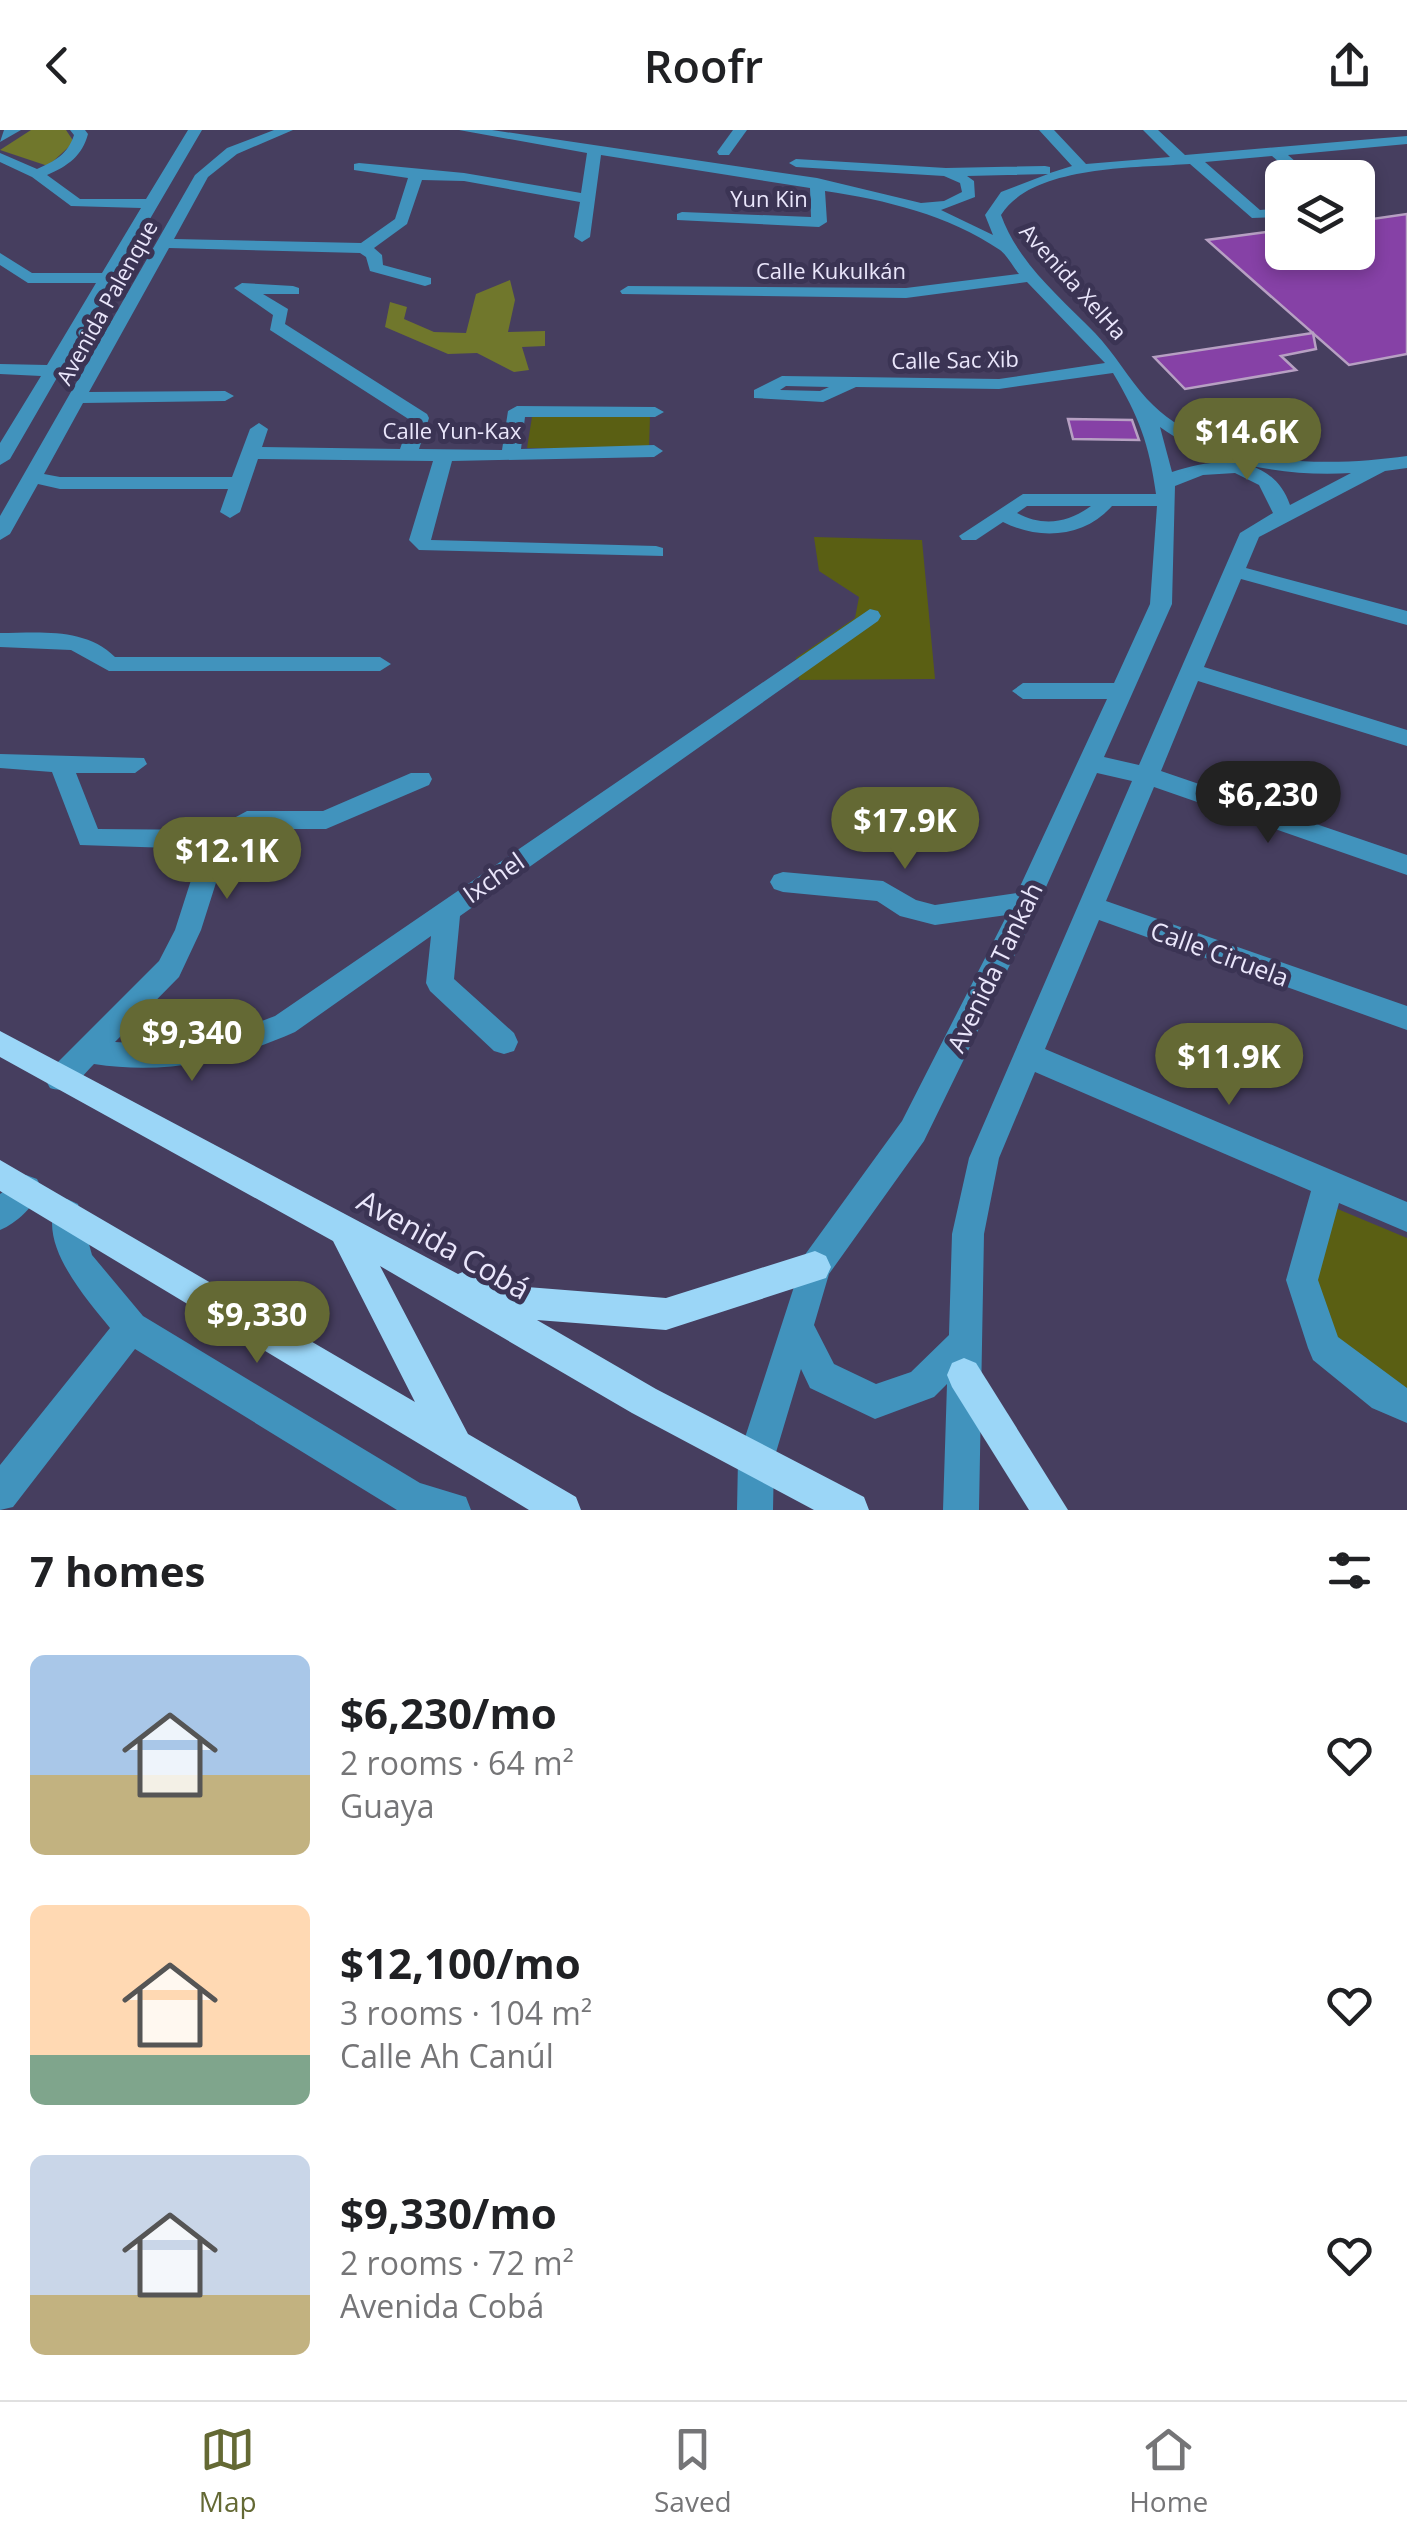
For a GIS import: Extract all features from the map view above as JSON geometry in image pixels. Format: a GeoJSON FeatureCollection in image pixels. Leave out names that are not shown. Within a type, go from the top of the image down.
{"type":"FeatureCollection","features":[{"type":"Feature","properties":{"kind":"main road","name":"Avenida Cobá"},"geometry":{"type":"LineString","coordinates":[[0,1043],[60,1080],[437,1280],[644,1401],[851,1510]]}},
{"type":"Feature","properties":{"kind":"main road"},"geometry":{"type":"LineString","coordinates":[[13,1182],[456,1447],[546,1508]]}},
{"type":"Feature","properties":{"kind":"main road"},"geometry":{"type":"LineString","coordinates":[[346,1233],[456,1447]]}},
{"type":"Feature","properties":{"kind":"main road"},"geometry":{"type":"LineString","coordinates":[[437,1280],[527,1303],[666,1314],[815,1267]]}},
{"type":"Feature","properties":{"kind":"main road"},"geometry":{"type":"LineString","coordinates":[[965,1359],[1050,1510]]}},
{"type":"Feature","properties":{"kind":"street"},"geometry":{"type":"LineString","coordinates":[[0,138],[14,130]]}},
{"type":"Feature","properties":{"kind":"street"},"geometry":{"type":"LineString","coordinates":[[37,174],[61,165],[76,150],[80,134],[77,130]]}},
{"type":"Feature","properties":{"kind":"street","name":"Avenida Palenque"},"geometry":{"type":"LineString","coordinates":[[0,459],[194,130]]}},
{"type":"Feature","properties":{"kind":"street","name":"Avenida Palenque"},"geometry":{"type":"LineString","coordinates":[[0,534],[202,175],[248,143],[286,130]]}},
{"type":"Feature","properties":{"kind":"street"},"geometry":{"type":"LineString","coordinates":[[466,130],[817,182],[921,206],[1003,246]]}},
{"type":"Feature","properties":{"kind":"street"},"geometry":{"type":"LineString","coordinates":[[565,130],[689,148]]}},
{"type":"Feature","properties":{"kind":"street"},"geometry":{"type":"LineString","coordinates":[[724,152],[740,130]]}},
{"type":"Feature","properties":{"kind":"street"},"geometry":{"type":"LineString","coordinates":[[1046,130],[1076,169]]}},
{"type":"Feature","properties":{"kind":"street"},"geometry":{"type":"LineString","coordinates":[[1150,130],[1257,215],[1265,214]]}},
{"type":"Feature","properties":{"kind":"street"},"geometry":{"type":"LineString","coordinates":[[1382,139],[1406,130]]}},
{"type":"Feature","properties":{"kind":"street","name":"Avenida XelHa"},"geometry":{"type":"LineString","coordinates":[[1407,140],[1382,139],[1076,169],[1022,186],[999,202],[993,215],[1003,246],[1117,367],[1143,405],[1218,449],[1258,460],[1378,467],[1407,462]]}},
{"type":"Feature","properties":{"kind":"street"},"geometry":{"type":"LineString","coordinates":[[582,237],[595,149]]}},
{"type":"Feature","properties":{"kind":"street"},"geometry":{"type":"LineString","coordinates":[[706,150],[741,155]]}},
{"type":"Feature","properties":{"kind":"street"},"geometry":{"type":"LineString","coordinates":[[1273,150],[1286,160]]}},
{"type":"Feature","properties":{"kind":"street"},"geometry":{"type":"LineString","coordinates":[[0,157],[37,174],[76,203],[153,204]]}},
{"type":"Feature","properties":{"kind":"street"},"geometry":{"type":"LineString","coordinates":[[776,160],[946,172],[1076,169]]}},
{"type":"Feature","properties":{"kind":"street"},"geometry":{"type":"LineString","coordinates":[[359,167],[416,176],[464,177],[585,198]]}},
{"type":"Feature","properties":{"kind":"street"},"geometry":{"type":"LineString","coordinates":[[921,206],[947,205],[970,194],[966,182],[946,172]]}},
{"type":"Feature","properties":{"kind":"street"},"geometry":{"type":"LineString","coordinates":[[364,248],[402,220],[416,176]]}},
{"type":"Feature","properties":{"kind":"street","name":"Yun Kin"},"geometry":{"type":"LineString","coordinates":[[682,217],[818,222],[817,182]]}},
{"type":"Feature","properties":{"kind":"street"},"geometry":{"type":"LineString","coordinates":[[164,242],[364,248],[374,255],[376,268],[424,281]]}},
{"type":"Feature","properties":{"kind":"street"},"geometry":{"type":"LineString","coordinates":[[0,258],[28,278],[109,278]]}},
{"type":"Feature","properties":{"kind":"street","name":"Calle Kukulkán"},"geometry":{"type":"LineString","coordinates":[[628,291],[906,294],[1032,277]]}},
{"type":"Feature","properties":{"kind":"street"},"geometry":{"type":"LineString","coordinates":[[293,291],[242,288],[282,313],[276,326],[420,418],[408,455]]}},
{"type":"Feature","properties":{"kind":"street","name":"Calle Sac Xib"},"geometry":{"type":"LineString","coordinates":[[853,382],[999,384],[1117,367]]}},
{"type":"Feature","properties":{"kind":"street"},"geometry":{"type":"LineString","coordinates":[[0,369],[92,370]]}},
{"type":"Feature","properties":{"kind":"street"},"geometry":{"type":"LineString","coordinates":[[78,398],[226,396]]}},
{"type":"Feature","properties":{"kind":"street","name":"Avenida Tankah"},"geometry":{"type":"LineString","coordinates":[[755,1510],[756,1459],[815,1267],[913,1132],[1026,902],[1162,604],[1166,492],[1143,405]]}},
{"type":"Feature","properties":{"kind":"street"},"geometry":{"type":"LineString","coordinates":[[511,456],[517,411],[655,412]]}},
{"type":"Feature","properties":{"kind":"street"},"geometry":{"type":"LineString","coordinates":[[230,512],[259,429]]}},
{"type":"Feature","properties":{"kind":"street","name":"Calle Yun-Kax"},"geometry":{"type":"LineString","coordinates":[[250,453],[511,456],[654,451]]}},
{"type":"Feature","properties":{"kind":"street"},"geometry":{"type":"LineString","coordinates":[[444,456],[418,540],[426,546],[656,552]]}},
{"type":"Feature","properties":{"kind":"street"},"geometry":{"type":"LineString","coordinates":[[969,536],[1003,513],[1018,525],[1076,525],[1096,516],[1107,500],[1166,492],[1208,464],[1247,470],[1280,499],[1283,515]]}},
{"type":"Feature","properties":{"kind":"street"},"geometry":{"type":"LineString","coordinates":[[961,1510],[972,1215],[984,1158],[1250,533],[1378,467]]}},
{"type":"Feature","properties":{"kind":"street"},"geometry":{"type":"LineString","coordinates":[[32,477],[60,483],[239,483]]}},
{"type":"Feature","properties":{"kind":"street"},"geometry":{"type":"LineString","coordinates":[[1234,572],[1407,618]]}},
{"type":"Feature","properties":{"kind":"street","name":"Ixchel"},"geometry":{"type":"LineString","coordinates":[[88,1051],[132,1059],[177,1058],[243,1044],[285,1024],[870,616]]}},
{"type":"Feature","properties":{"kind":"street"},"geometry":{"type":"LineString","coordinates":[[0,640],[70,642],[98,650],[110,664],[380,664]]}},
{"type":"Feature","properties":{"kind":"street"},"geometry":{"type":"LineString","coordinates":[[1192,671],[1407,738]]}},
{"type":"Feature","properties":{"kind":"street"},"geometry":{"type":"LineString","coordinates":[[1023,690],[1121,691]]}},
{"type":"Feature","properties":{"kind":"street"},"geometry":{"type":"LineString","coordinates":[[4,761],[135,764]]}},
{"type":"Feature","properties":{"kind":"street"},"geometry":{"type":"LineString","coordinates":[[1088,762],[1148,775],[1407,865]]}},
{"type":"Feature","properties":{"kind":"street"},"geometry":{"type":"LineString","coordinates":[[61,764],[89,838],[217,840],[248,820],[326,820],[420,779]]}},
{"type":"Feature","properties":{"kind":"street"},"geometry":{"type":"LineString","coordinates":[[60,1080],[169,969],[188,930],[217,840]]}},
{"type":"Feature","properties":{"kind":"street"},"geometry":{"type":"LineString","coordinates":[[783,882],[884,891],[909,909],[934,916],[1026,902]]}},
{"type":"Feature","properties":{"kind":"street","name":"Calle Ciruela"},"geometry":{"type":"LineString","coordinates":[[1090,906],[1407,1018]]}},
{"type":"Feature","properties":{"kind":"street"},"geometry":{"type":"LineString","coordinates":[[447,909],[440,983],[504,1042]]}},
{"type":"Feature","properties":{"kind":"street"},"geometry":{"type":"LineString","coordinates":[[1027,1055],[1407,1216]]}},
{"type":"Feature","properties":{"kind":"street"},"geometry":{"type":"LineString","coordinates":[[0,1216],[13,1182]]}},
{"type":"Feature","properties":{"kind":"street"},"geometry":{"type":"LineString","coordinates":[[1329,1184],[1302,1280],[1325,1348],[1384,1396],[1407,1406]]}},
{"type":"Feature","properties":{"kind":"street"},"geometry":{"type":"LineString","coordinates":[[68,1214],[78,1262],[131,1328],[410,1504],[453,1510]]}},
{"type":"Feature","properties":{"kind":"street"},"geometry":{"type":"LineString","coordinates":[[797,1327],[822,1376],[875,1402],[922,1385],[965,1359]]}},
{"type":"Feature","properties":{"kind":"street"},"geometry":{"type":"LineString","coordinates":[[0,1494],[131,1328]]}},
{"type":"Feature","properties":{"kind":"green space"},"geometry":{"type":"Polygon","coordinates":[[[31,130],[66,130],[74,142],[48,166],[0,150],[31,130]]]}},
{"type":"Feature","properties":{"kind":"green space"},"geometry":{"type":"Polygon","coordinates":[[[510,280],[515,300],[508,332],[545,331],[545,346],[522,347],[529,370],[514,372],[477,353],[448,354],[385,327],[390,302],[407,307],[404,319],[434,332],[466,333],[476,294],[510,280]]]}},
{"type":"Feature","properties":{"kind":"green space"},"geometry":{"type":"Polygon","coordinates":[[[532,417],[650,417],[649,448],[527,448],[532,417]]]}},
{"type":"Feature","properties":{"kind":"green space"},"geometry":{"type":"Polygon","coordinates":[[[814,537],[922,540],[935,679],[799,680],[796,658],[855,618],[859,597],[819,571],[814,537]]]}},
{"type":"Feature","properties":{"kind":"green space"},"geometry":{"type":"Polygon","coordinates":[[[1328,1205],[1407,1238],[1407,1392],[1357,1360],[1322,1321],[1308,1267],[1328,1205]]]}},
{"type":"Feature","properties":{"kind":"building"},"geometry":{"type":"Polygon","coordinates":[[[1407,214],[1407,354],[1349,365],[1207,240],[1265,232],[1265,270],[1375,270],[1375,219],[1407,214]]]}},
{"type":"Feature","properties":{"kind":"building"},"geometry":{"type":"Polygon","coordinates":[[[1313,333],[1316,349],[1281,356],[1296,370],[1185,389],[1154,357],[1313,333]]]}},
{"type":"Feature","properties":{"kind":"building"},"geometry":{"type":"Polygon","coordinates":[[[1068,419],[1132,420],[1139,440],[1073,439],[1068,419]]]}}]}
